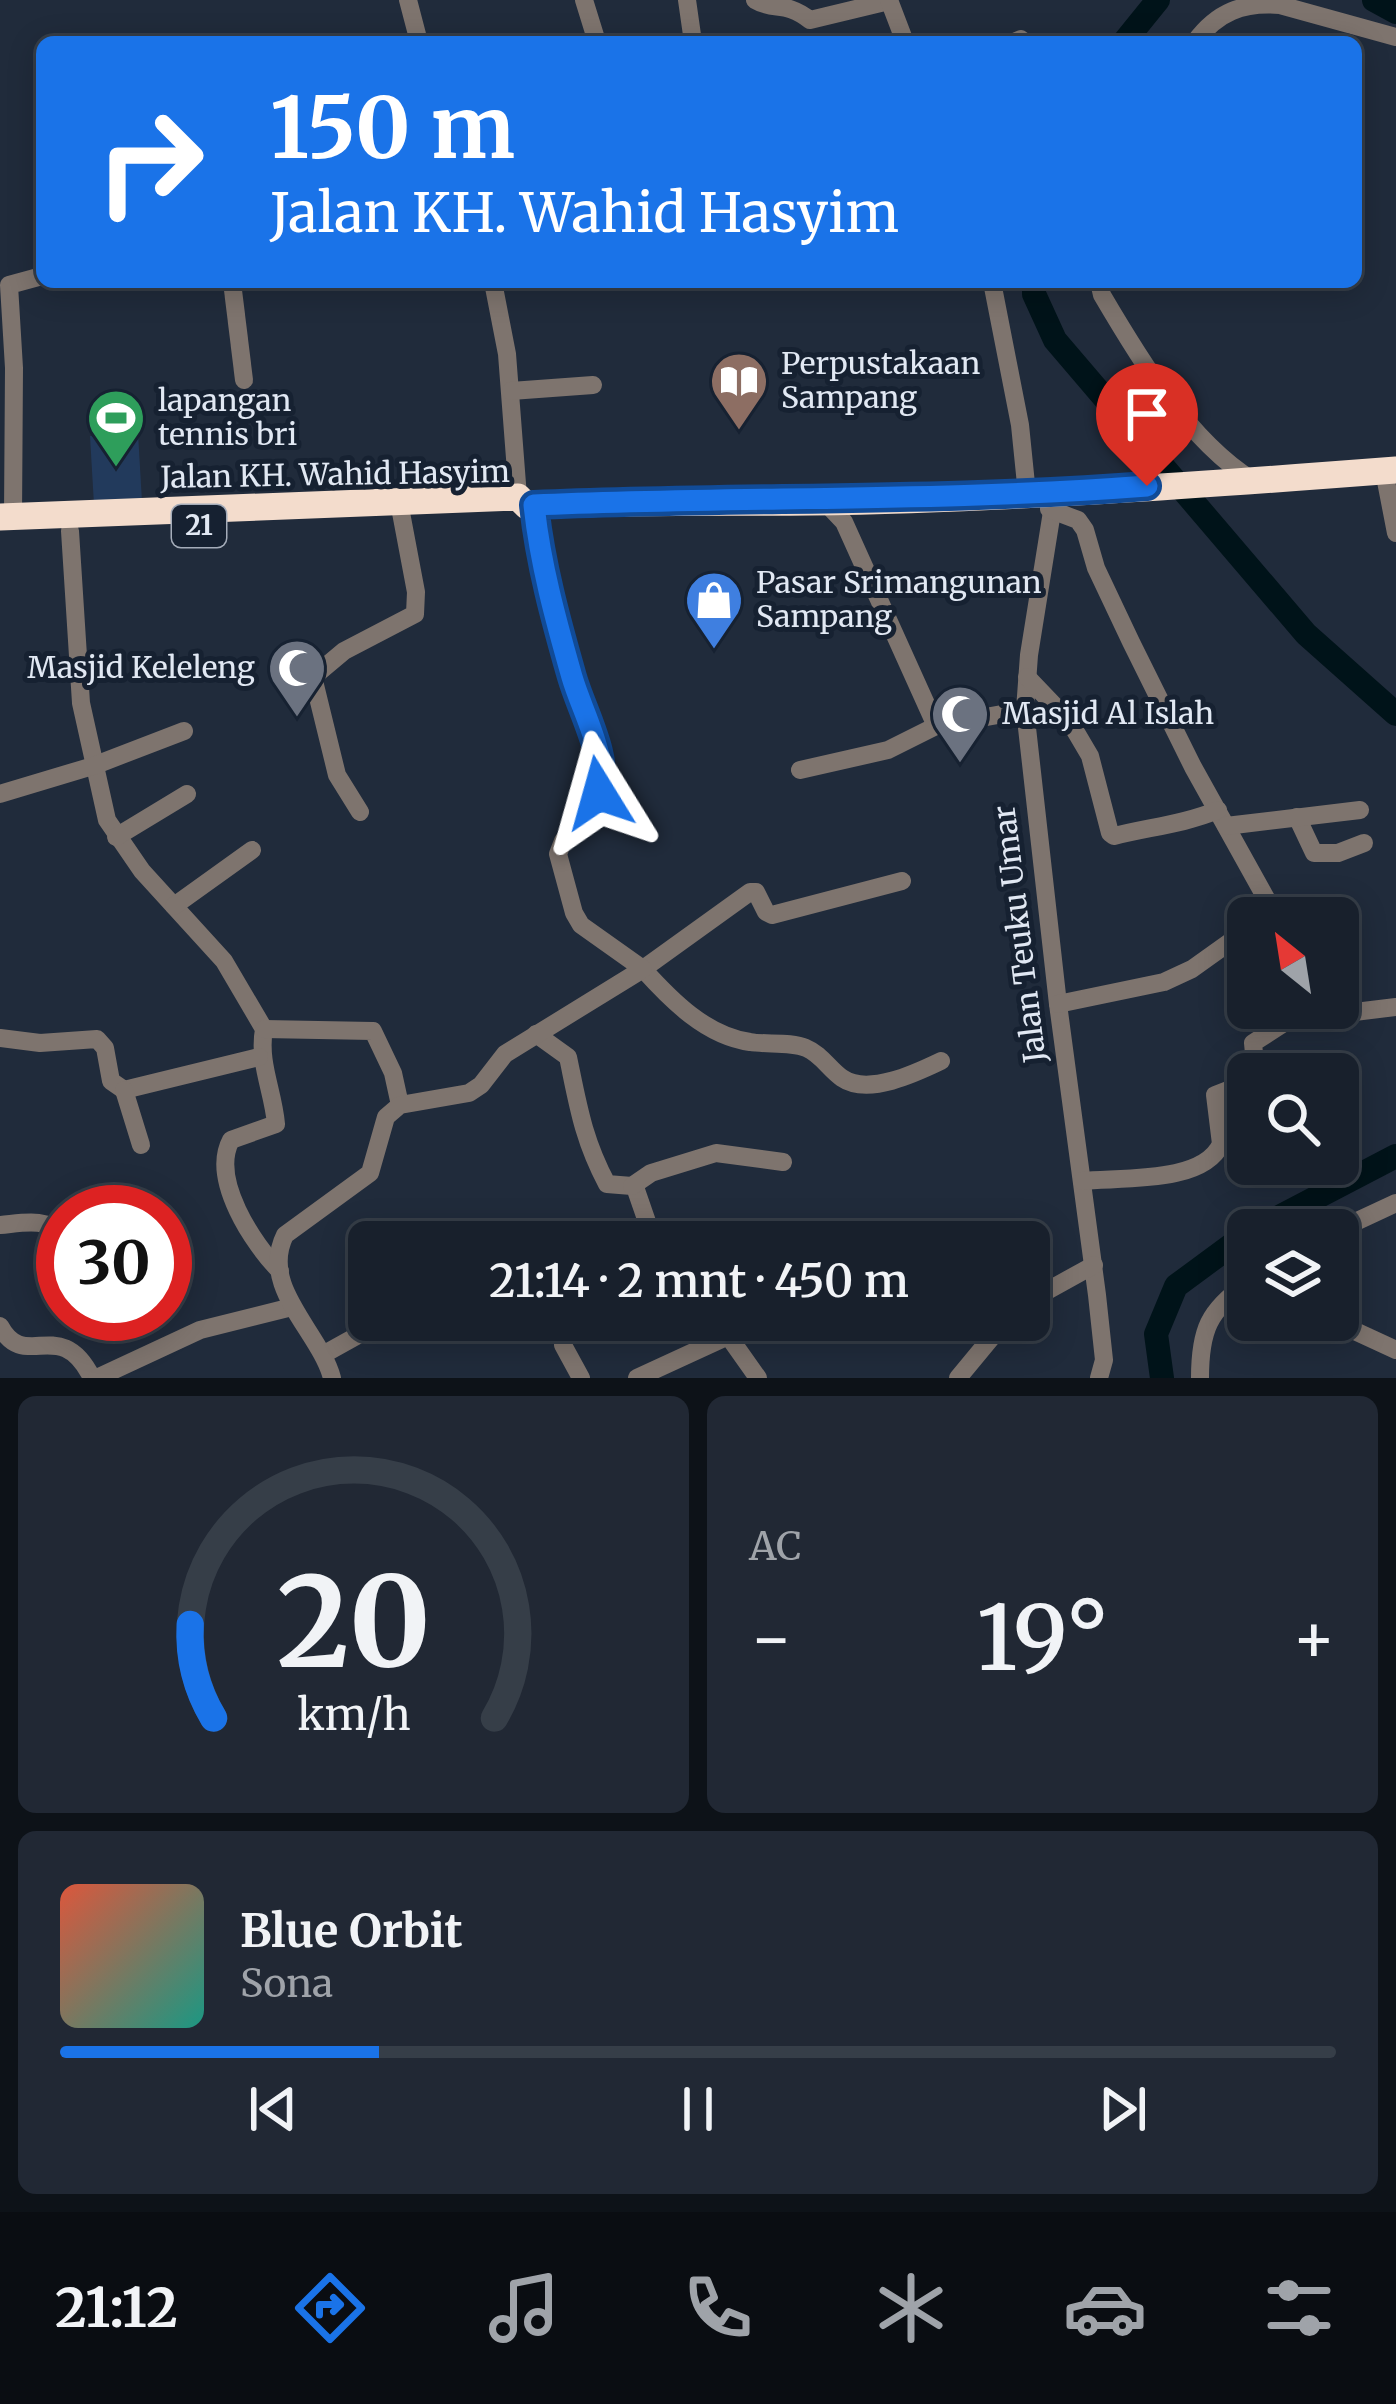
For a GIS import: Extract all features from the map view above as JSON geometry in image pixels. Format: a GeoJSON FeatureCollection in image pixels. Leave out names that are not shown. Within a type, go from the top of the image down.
{"type":"FeatureCollection","features":[{"type":"Feature","properties":{"kind":"highway","name":"21"},"geometry":{"type":"LineString","coordinates":[[1251,481],[1390,470]]}},
{"type":"Feature","properties":{"kind":"highway","name":"Jalan KH. Wahid Hasyim"},"geometry":{"type":"LineString","coordinates":[[4,523],[526,503],[1046,499],[1147,486],[1251,481]]}},
{"type":"Feature","properties":{"kind":"highway","name":"Jalan KH. Wahid Hasyim"},"geometry":{"type":"LineString","coordinates":[[4,523],[70,531],[146,520]]}},
{"type":"Feature","properties":{"kind":"street"},"geometry":{"type":"LineString","coordinates":[[408,0],[417,36]]}},
{"type":"Feature","properties":{"kind":"street"},"geometry":{"type":"LineString","coordinates":[[584,0],[594,36]]}},
{"type":"Feature","properties":{"kind":"street"},"geometry":{"type":"LineString","coordinates":[[688,0],[692,36]]}},
{"type":"Feature","properties":{"kind":"street"},"geometry":{"type":"LineString","coordinates":[[755,0],[793,7],[810,20],[889,0],[903,36]]}},
{"type":"Feature","properties":{"kind":"street"},"geometry":{"type":"LineString","coordinates":[[1199,36],[1224,12],[1261,3],[1396,37]]}},
{"type":"Feature","properties":{"kind":"street"},"geometry":{"type":"LineString","coordinates":[[4,523],[2,278],[36,276]]}},
{"type":"Feature","properties":{"kind":"street"},"geometry":{"type":"LineString","coordinates":[[233,288],[244,380]]}},
{"type":"Feature","properties":{"kind":"street"},"geometry":{"type":"LineString","coordinates":[[494,288],[526,503],[603,779],[592,806],[562,841],[558,854],[574,913],[581,925],[722,1035],[746,1042],[803,1046],[846,1081],[874,1084],[941,1061]]}},
{"type":"Feature","properties":{"kind":"street","name":"Jalan Teuku Umar"},"geometry":{"type":"LineString","coordinates":[[993,288],[1020,425],[1046,499],[1025,710],[1105,1372]]}},
{"type":"Feature","properties":{"kind":"street"},"geometry":{"type":"LineString","coordinates":[[1100,288],[1144,368],[1208,442],[1251,481]]}},
{"type":"Feature","properties":{"kind":"street"},"geometry":{"type":"LineString","coordinates":[[511,391],[593,385]]}},
{"type":"Feature","properties":{"kind":"street"},"geometry":{"type":"LineString","coordinates":[[1390,470],[1396,533]]}},
{"type":"Feature","properties":{"kind":"street"},"geometry":{"type":"LineString","coordinates":[[844,522],[849,510],[863,499]]}},
{"type":"Feature","properties":{"kind":"street"},"geometry":{"type":"LineString","coordinates":[[1046,499],[1085,530],[1096,568],[1131,642],[1262,897]]}},
{"type":"Feature","properties":{"kind":"street"},"geometry":{"type":"LineString","coordinates":[[824,501],[844,522],[936,726]]}},
{"type":"Feature","properties":{"kind":"street"},"geometry":{"type":"LineString","coordinates":[[360,812],[337,775],[313,677],[344,651],[416,614],[399,510]]}},
{"type":"Feature","properties":{"kind":"street"},"geometry":{"type":"LineString","coordinates":[[70,531],[81,703],[101,805],[116,837],[224,961],[264,1029],[259,1058],[276,1124],[230,1140],[226,1168],[246,1229],[280,1271]]}},
{"type":"Feature","properties":{"kind":"street"},"geometry":{"type":"LineString","coordinates":[[1027,677],[1070,722],[1090,756],[1109,832],[1114,836],[1222,818],[1297,818],[1360,810]]}},
{"type":"Feature","properties":{"kind":"street"},"geometry":{"type":"LineString","coordinates":[[800,770],[888,750],[936,726],[1025,710]]}},
{"type":"Feature","properties":{"kind":"street"},"geometry":{"type":"LineString","coordinates":[[0,794],[184,731]]}},
{"type":"Feature","properties":{"kind":"street"},"geometry":{"type":"LineString","coordinates":[[116,837],[187,794]]}},
{"type":"Feature","properties":{"kind":"street"},"geometry":{"type":"LineString","coordinates":[[1297,818],[1314,853],[1338,853],[1364,843]]}},
{"type":"Feature","properties":{"kind":"street"},"geometry":{"type":"LineString","coordinates":[[174,906],[252,850]]}},
{"type":"Feature","properties":{"kind":"street"},"geometry":{"type":"LineString","coordinates":[[332,1378],[326,1353],[292,1307],[280,1271],[279,1247],[285,1235],[370,1173],[386,1117],[400,1105],[469,1093],[506,1054],[643,969],[750,892],[755,892],[772,915],[902,881]]}},
{"type":"Feature","properties":{"kind":"street"},"geometry":{"type":"LineString","coordinates":[[1058,1004],[1164,982],[1227,943]]}},
{"type":"Feature","properties":{"kind":"street"},"geometry":{"type":"LineString","coordinates":[[1254,1053],[1253,1043],[1307,1008],[1330,1015],[1396,1007]]}},
{"type":"Feature","properties":{"kind":"street"},"geometry":{"type":"LineString","coordinates":[[264,1029],[373,1031],[393,1072],[400,1105]]}},
{"type":"Feature","properties":{"kind":"street"},"geometry":{"type":"LineString","coordinates":[[536,1034],[568,1057],[581,1130],[607,1184],[632,1186],[651,1173],[716,1153],[783,1162]]}},
{"type":"Feature","properties":{"kind":"street"},"geometry":{"type":"LineString","coordinates":[[0,1038],[40,1043],[97,1039],[104,1048],[111,1081],[124,1090],[142,1145]]}},
{"type":"Feature","properties":{"kind":"street"},"geometry":{"type":"LineString","coordinates":[[124,1090],[259,1058]]}},
{"type":"Feature","properties":{"kind":"street"},"geometry":{"type":"LineString","coordinates":[[1082,1180],[1183,1172],[1206,1164],[1221,1144],[1215,1095],[1227,1090]]}},
{"type":"Feature","properties":{"kind":"street"},"geometry":{"type":"LineString","coordinates":[[632,1186],[646,1221]]}},
{"type":"Feature","properties":{"kind":"street"},"geometry":{"type":"LineString","coordinates":[[1359,1220],[1396,1203]]}},
{"type":"Feature","properties":{"kind":"street"},"geometry":{"type":"LineString","coordinates":[[0,1225],[36,1221]]}},
{"type":"Feature","properties":{"kind":"street"},"geometry":{"type":"LineString","coordinates":[[1050,1289],[1094,1264]]}},
{"type":"Feature","properties":{"kind":"street"},"geometry":{"type":"LineString","coordinates":[[1200,1378],[1203,1331],[1227,1297]]}},
{"type":"Feature","properties":{"kind":"street"},"geometry":{"type":"LineString","coordinates":[[2,1336],[32,1347],[61,1345],[77,1352],[94,1378],[200,1330],[292,1307]]}},
{"type":"Feature","properties":{"kind":"street"},"geometry":{"type":"LineString","coordinates":[[1359,1333],[1396,1350]]}},
{"type":"Feature","properties":{"kind":"street"},"geometry":{"type":"LineString","coordinates":[[326,1353],[348,1341]]}},
{"type":"Feature","properties":{"kind":"street"},"geometry":{"type":"LineString","coordinates":[[637,1378],[700,1341]]}},
{"type":"Feature","properties":{"kind":"street"},"geometry":{"type":"LineString","coordinates":[[734,1341],[758,1378]]}},
{"type":"Feature","properties":{"kind":"street"},"geometry":{"type":"LineString","coordinates":[[958,1378],[987,1341]]}},
{"type":"Feature","properties":{"kind":"street"},"geometry":{"type":"LineString","coordinates":[[563,1345],[581,1378]]}},
{"type":"Feature","properties":{"kind":"shaded area","name":"lapangan tennis bri"},"geometry":{"type":"Polygon","coordinates":[[[138,433],[142,502],[94,505],[90,436],[138,433]]]}},
{"type":"Feature","properties":{"kind":"shaded area"},"geometry":{"type":"Polygon","coordinates":[[[1227,1107],[1227,1147],[1219,1109],[1227,1107]]]}},
{"type":"Feature","properties":{"kind":"waterway"},"geometry":{"type":"LineString","coordinates":[[1129,36],[1158,0]]}},
{"type":"Feature","properties":{"kind":"waterway"},"geometry":{"type":"LineString","coordinates":[[1374,0],[1396,12]]}},
{"type":"Feature","properties":{"kind":"waterway"},"geometry":{"type":"LineString","coordinates":[[1034,288],[1055,340],[1306,634],[1396,714]]}},
{"type":"Feature","properties":{"kind":"waterway"},"geometry":{"type":"LineString","coordinates":[[1294,1209],[1396,1156]]}},
{"type":"Feature","properties":{"kind":"waterway"},"geometry":{"type":"LineString","coordinates":[[1162,1378],[1156,1334],[1176,1286],[1227,1248]]}},
{"type":"Feature","properties":{"kind":"place","name":"Perpustakaan Sampang"},"geometry":{"type":"Point","coordinates":[739,432]}},
{"type":"Feature","properties":{"kind":"place","name":"lapangan tennis bri"},"geometry":{"type":"Point","coordinates":[116,469]}},
{"type":"Feature","properties":{"kind":"place","name":"Pasar Srimangunan Sampang"},"geometry":{"type":"Point","coordinates":[714,651]}},
{"type":"Feature","properties":{"kind":"place","name":"Masjid Keleleng"},"geometry":{"type":"Point","coordinates":[297,719]}},
{"type":"Feature","properties":{"kind":"place","name":"Masjid Al Islah"},"geometry":{"type":"Point","coordinates":[960,765]}},
{"type":"Feature","properties":{"kind":"route"},"geometry":{"type":"LineString","coordinates":[[599,793],[603,779],[538,550],[534,505],[815,502],[1147,486]]}}]}
